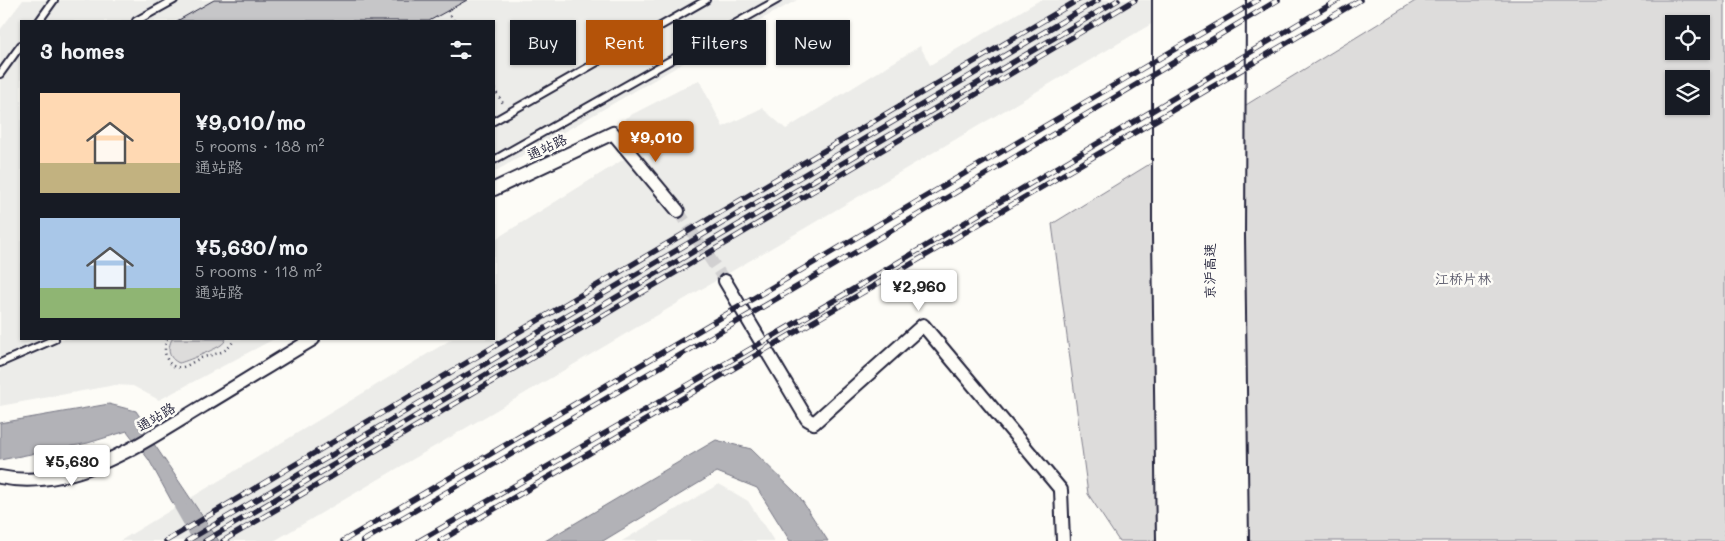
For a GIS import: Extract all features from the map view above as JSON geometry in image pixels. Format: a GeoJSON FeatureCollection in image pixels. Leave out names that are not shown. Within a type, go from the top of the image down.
{"type":"FeatureCollection","features":[{"type":"Feature","properties":{"kind":"highway"},"geometry":{"type":"LineString","coordinates":[[1166,0],[1165,236],[1169,541]]}},
{"type":"Feature","properties":{"kind":"highway","name":"京沪高速"},"geometry":{"type":"LineString","coordinates":[[1188,0],[1188,308],[1192,541]]}},
{"type":"Feature","properties":{"kind":"highway","name":"京沪高速"},"geometry":{"type":"LineString","coordinates":[[1210,0],[1210,296],[1214,541]]}},
{"type":"Feature","properties":{"kind":"highway","name":"京沪高速"},"geometry":{"type":"LineString","coordinates":[[1233,0],[1232,236],[1236,541]]}},
{"type":"Feature","properties":{"kind":"street","name":"通站路"},"geometry":{"type":"LineString","coordinates":[[495,189],[613,133],[678,211]]}},
{"type":"Feature","properties":{"kind":"street"},"geometry":{"type":"LineString","coordinates":[[725,281],[807,419],[814,422],[923,325],[1062,490],[1063,541]]}},
{"type":"Feature","properties":{"kind":"street","name":"通站路"},"geometry":{"type":"LineString","coordinates":[[0,477],[47,478],[68,474],[99,464],[135,447],[311,340]]}},
{"type":"Feature","properties":{"kind":"lane"},"geometry":{"type":"LineString","coordinates":[[40,20],[54,0]]}},
{"type":"Feature","properties":{"kind":"lane"},"geometry":{"type":"LineString","coordinates":[[138,20],[174,0]]}},
{"type":"Feature","properties":{"kind":"lane"},"geometry":{"type":"LineString","coordinates":[[495,120],[706,0]]}},
{"type":"Feature","properties":{"kind":"lane"},"geometry":{"type":"LineString","coordinates":[[495,159],[777,0]]}},
{"type":"Feature","properties":{"kind":"lane"},"geometry":{"type":"LineString","coordinates":[[0,74],[19,54]]}},
{"type":"Feature","properties":{"kind":"lane"},"geometry":{"type":"LineString","coordinates":[[0,363],[53,340]]}},
{"type":"Feature","properties":{"kind":"path"},"geometry":{"type":"LineString","coordinates":[[448,11],[453,20]]}},
{"type":"Feature","properties":{"kind":"path"},"geometry":{"type":"LineString","coordinates":[[495,91],[508,113]]}},
{"type":"Feature","properties":{"kind":"path"},"geometry":{"type":"LineString","coordinates":[[168,340],[164,347],[166,356],[172,365],[180,367],[190,365],[200,358],[225,351],[231,346],[234,340]]}},
{"type":"Feature","properties":{"kind":"shaded area"},"geometry":{"type":"Polygon","coordinates":[[[23,0],[797,0],[760,20],[673,20],[673,65],[680,65],[495,171],[495,20],[20,20],[20,340],[272,340],[159,400],[133,386],[115,385],[0,406],[0,30],[23,0]]]}},
{"type":"Feature","properties":{"kind":"shaded area"},"geometry":{"type":"Polygon","coordinates":[[[1040,0],[1192,0],[274,541],[120,541],[450,340],[495,340],[495,239],[637,151],[625,118],[699,80],[723,127],[762,108],[786,129],[920,46],[930,65],[1040,0]]]}},
{"type":"Feature","properties":{"kind":"shaded area"},"geometry":{"type":"Polygon","coordinates":[[[109,404],[136,411],[142,426],[219,541],[207,541],[172,502],[149,460],[127,431],[88,443],[0,460],[0,423],[109,404]]]}},
{"type":"Feature","properties":{"kind":"shaded area"},"geometry":{"type":"Polygon","coordinates":[[[716,440],[751,449],[799,496],[828,541],[790,541],[757,488],[717,472],[603,541],[545,541],[716,440]]]}},
{"type":"Feature","properties":{"kind":"shaded area"},"geometry":{"type":"Polygon","coordinates":[[[719,484],[748,501],[774,541],[622,541],[719,484]]]}},
{"type":"Feature","properties":{"kind":"green space","name":"江桥片林"},"geometry":{"type":"Polygon","coordinates":[[[1417,0],[1725,0],[1725,541],[1119,541],[1088,494],[1052,224],[1417,0]]]}},
{"type":"Feature","properties":{"kind":"green space"},"geometry":{"type":"Polygon","coordinates":[[[172,340],[225,340],[222,345],[179,363],[171,356],[169,346],[172,340]]]}},
{"type":"Feature","properties":{"kind":"building"},"geometry":{"type":"Polygon","coordinates":[[[214,0],[467,0],[431,20],[179,20],[214,0]]]}},
{"type":"Feature","properties":{"kind":"waterway"},"geometry":{"type":"LineString","coordinates":[[180,506],[200,541]]}},
{"type":"Feature","properties":{"kind":"tunnel"},"geometry":{"type":"LineString","coordinates":[[678,211],[725,281]]}},
{"type":"Feature","properties":{"kind":"railway"},"geometry":{"type":"LineString","coordinates":[[166,541],[1078,0]]}},
{"type":"Feature","properties":{"kind":"railway"},"geometry":{"type":"LineString","coordinates":[[187,541],[1098,0]]}},
{"type":"Feature","properties":{"kind":"railway"},"geometry":{"type":"LineString","coordinates":[[205,541],[1118,0]]}},
{"type":"Feature","properties":{"kind":"railway"},"geometry":{"type":"LineString","coordinates":[[223,541],[1135,0]]}},
{"type":"Feature","properties":{"kind":"railway"},"geometry":{"type":"LineString","coordinates":[[343,541],[1258,0]]}},
{"type":"Feature","properties":{"kind":"railway"},"geometry":{"type":"LineString","coordinates":[[363,541],[834,265],[1278,0]]}},
{"type":"Feature","properties":{"kind":"railway"},"geometry":{"type":"LineString","coordinates":[[419,541],[835,300],[1338,0]]}},
{"type":"Feature","properties":{"kind":"railway"},"geometry":{"type":"LineString","coordinates":[[440,541],[1360,0]]}}]}
